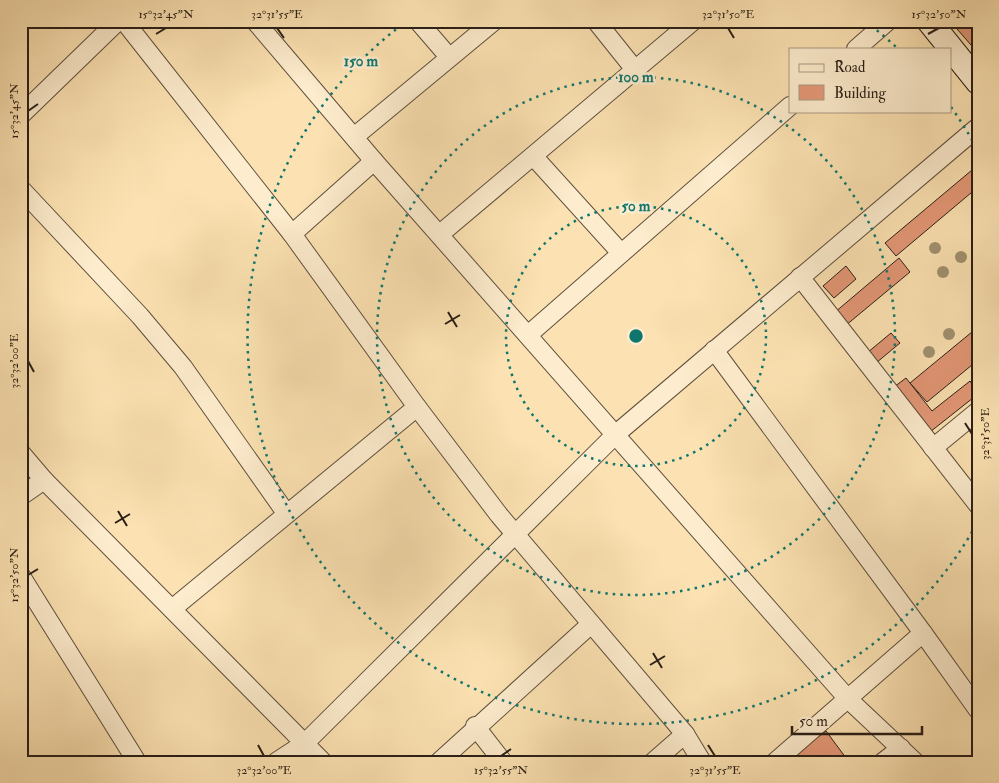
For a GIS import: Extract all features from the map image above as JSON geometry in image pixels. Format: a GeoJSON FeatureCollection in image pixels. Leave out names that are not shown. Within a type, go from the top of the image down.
{"type":"FeatureCollection","features":[{"type":"Feature","properties":{"kind":"street"},"geometry":{"type":"LineString","coordinates":[[21,115],[118,21]]}},
{"type":"Feature","properties":{"kind":"street"},"geometry":{"type":"LineString","coordinates":[[124,21],[292,234],[417,408],[515,533],[685,734],[702,762]]}},
{"type":"Feature","properties":{"kind":"street"},"geometry":{"type":"LineString","coordinates":[[256,21],[374,161],[848,699],[915,762]]}},
{"type":"Feature","properties":{"kind":"street"},"geometry":{"type":"LineString","coordinates":[[418,21],[449,57]]}},
{"type":"Feature","properties":{"kind":"street"},"geometry":{"type":"LineString","coordinates":[[354,137],[494,21]]}},
{"type":"Feature","properties":{"kind":"street"},"geometry":{"type":"LineString","coordinates":[[596,21],[636,71]]}},
{"type":"Feature","properties":{"kind":"street"},"geometry":{"type":"LineString","coordinates":[[440,234],[534,157],[693,21]]}},
{"type":"Feature","properties":{"kind":"street"},"geometry":{"type":"LineString","coordinates":[[857,48],[888,21]]}},
{"type":"Feature","properties":{"kind":"street"},"geometry":{"type":"LineString","coordinates":[[929,21],[975,72]]}},
{"type":"Feature","properties":{"kind":"street"},"geometry":{"type":"LineString","coordinates":[[528,335],[789,107]]}},
{"type":"Feature","properties":{"kind":"street"},"geometry":{"type":"LineString","coordinates":[[276,762],[305,743],[616,434],[978,127]]}},
{"type":"Feature","properties":{"kind":"street"},"geometry":{"type":"LineString","coordinates":[[534,157],[621,253]]}},
{"type":"Feature","properties":{"kind":"street"},"geometry":{"type":"LineString","coordinates":[[292,234],[374,161]]}},
{"type":"Feature","properties":{"kind":"street"},"geometry":{"type":"LineString","coordinates":[[21,190],[140,316],[183,367],[286,513]]}},
{"type":"Feature","properties":{"kind":"street"},"geometry":{"type":"LineString","coordinates":[[800,277],[978,505]]}},
{"type":"Feature","properties":{"kind":"street"},"geometry":{"type":"LineString","coordinates":[[714,350],[924,633],[978,710]]}},
{"type":"Feature","properties":{"kind":"street"},"geometry":{"type":"LineString","coordinates":[[172,609],[286,513],[417,408]]}},
{"type":"Feature","properties":{"kind":"street"},"geometry":{"type":"LineString","coordinates":[[933,448],[978,411]]}},
{"type":"Feature","properties":{"kind":"street"},"geometry":{"type":"LineString","coordinates":[[21,453],[44,480],[323,762]]}},
{"type":"Feature","properties":{"kind":"street"},"geometry":{"type":"LineString","coordinates":[[21,496],[44,480]]}},
{"type":"Feature","properties":{"kind":"street"},"geometry":{"type":"LineString","coordinates":[[21,576],[137,762]]}},
{"type":"Feature","properties":{"kind":"street"},"geometry":{"type":"LineString","coordinates":[[438,762],[475,726],[591,624]]}},
{"type":"Feature","properties":{"kind":"street"},"geometry":{"type":"LineString","coordinates":[[778,761],[924,633]]}},
{"type":"Feature","properties":{"kind":"street"},"geometry":{"type":"LineString","coordinates":[[475,726],[503,762]]}},
{"type":"Feature","properties":{"kind":"street"},"geometry":{"type":"LineString","coordinates":[[653,762],[685,734]]}},
{"type":"Feature","properties":{"kind":"street"},"geometry":{"type":"LineString","coordinates":[[883,762],[901,748]]}},
{"type":"Feature","properties":{"kind":"building"},"geometry":{"type":"Polygon","coordinates":[[[950,21],[978,21],[978,53],[950,21]]]}},
{"type":"Feature","properties":{"kind":"building"},"geometry":{"type":"Polygon","coordinates":[[[978,148],[978,161],[971,153],[978,148]]]}},
{"type":"Feature","properties":{"kind":"building"},"geometry":{"type":"Polygon","coordinates":[[[978,165],[978,187],[896,256],[885,243],[978,165]]]}},
{"type":"Feature","properties":{"kind":"building"},"geometry":{"type":"Polygon","coordinates":[[[899,258],[910,272],[845,326],[834,313],[899,258]]]}},
{"type":"Feature","properties":{"kind":"building"},"geometry":{"type":"Polygon","coordinates":[[[846,266],[856,279],[834,298],[823,286],[846,266]]]}},
{"type":"Feature","properties":{"kind":"building"},"geometry":{"type":"Polygon","coordinates":[[[978,327],[978,360],[927,402],[910,383],[978,327]]]}},
{"type":"Feature","properties":{"kind":"building"},"geometry":{"type":"Polygon","coordinates":[[[891,333],[900,343],[876,363],[867,353],[891,333]]]}},
{"type":"Feature","properties":{"kind":"building"},"geometry":{"type":"Polygon","coordinates":[[[906,378],[932,411],[970,381],[978,394],[930,432],[894,387],[906,378]]]}},
{"type":"Feature","properties":{"kind":"building"},"geometry":{"type":"Polygon","coordinates":[[[826,731],[849,762],[789,762],[787,759],[826,731]]]}}]}
